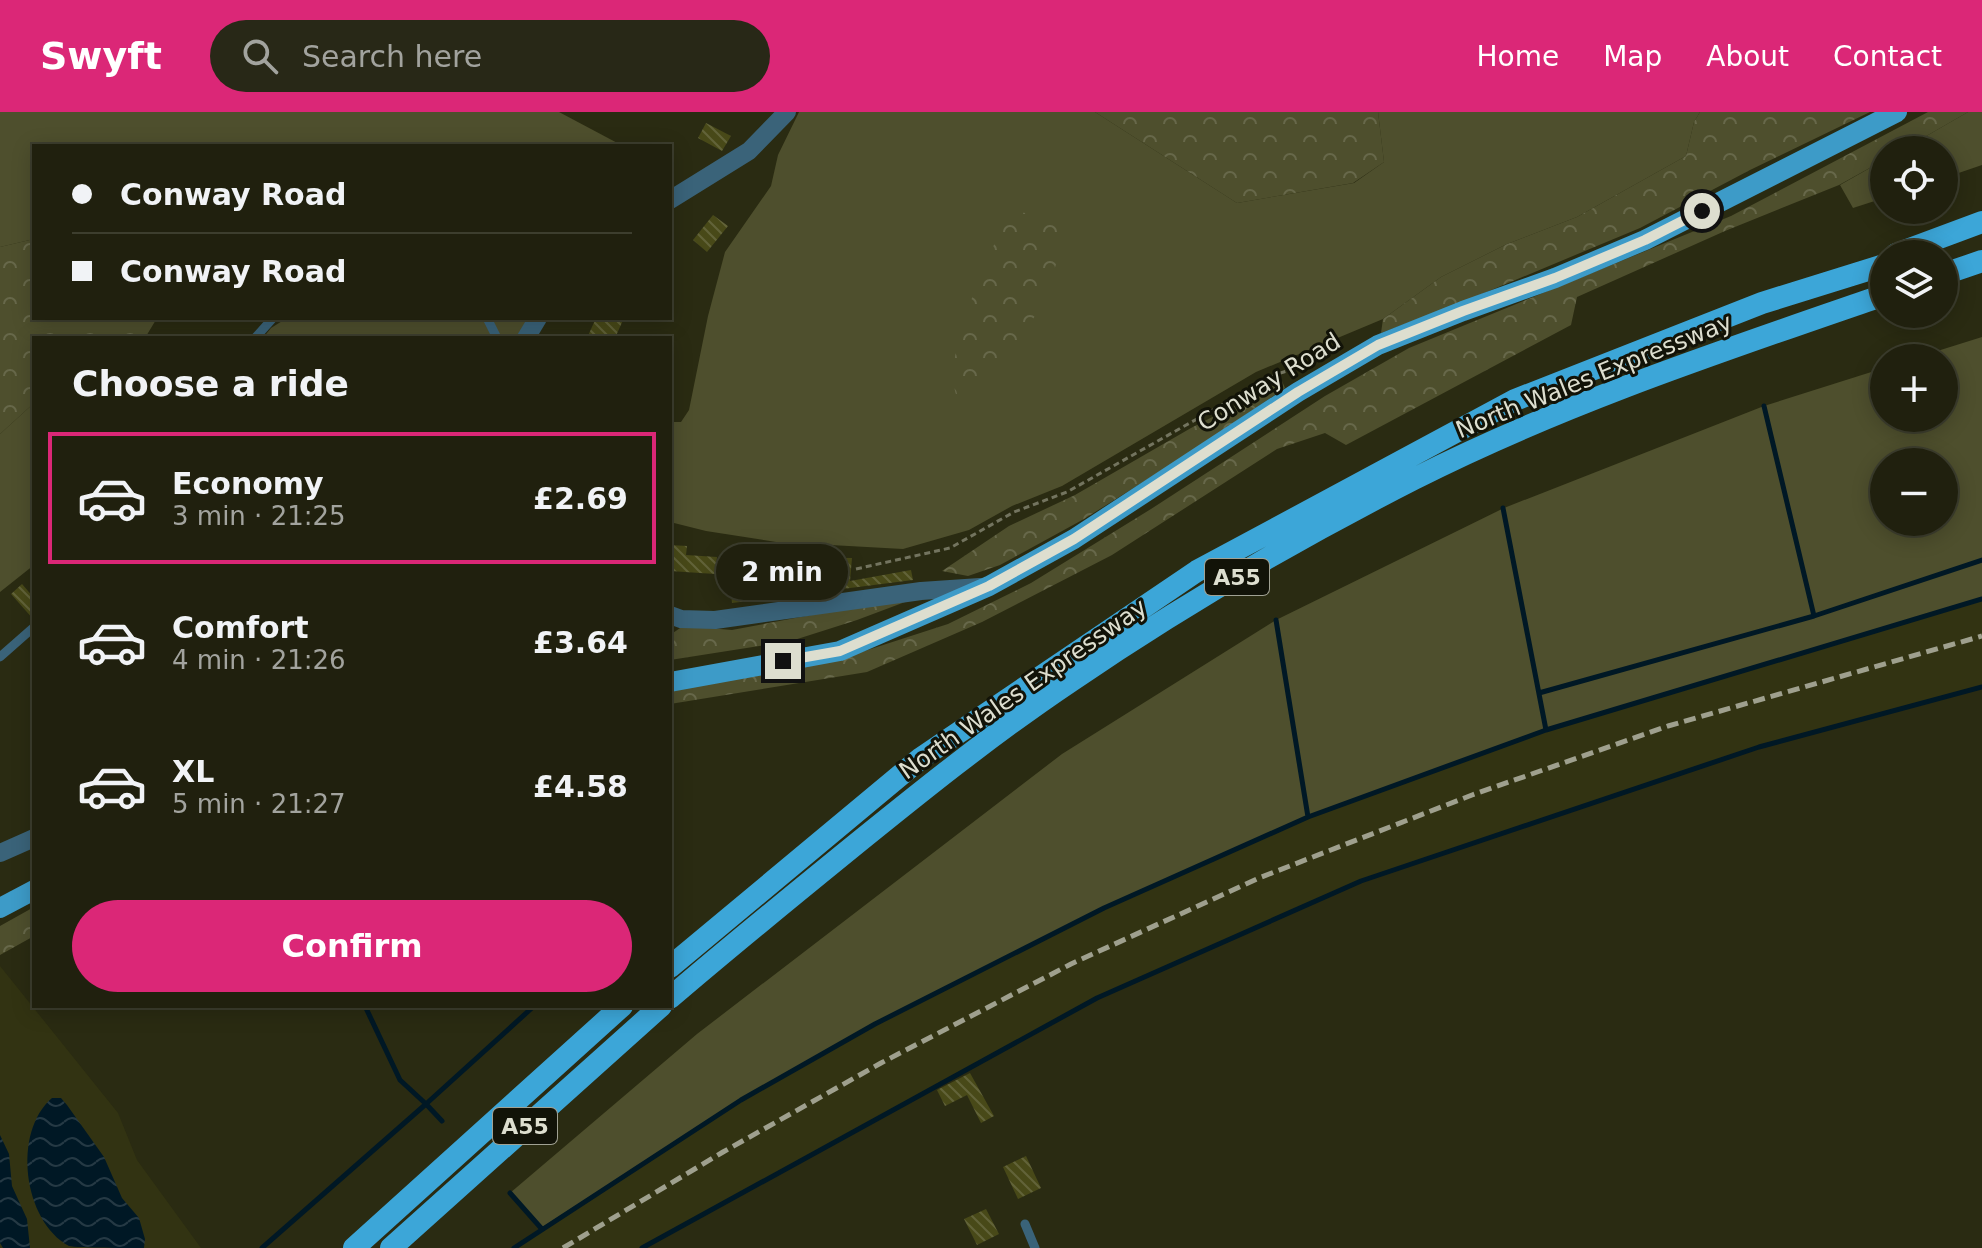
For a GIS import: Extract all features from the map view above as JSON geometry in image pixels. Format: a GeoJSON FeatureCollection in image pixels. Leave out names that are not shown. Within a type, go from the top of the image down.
{"type":"FeatureCollection","features":[{"type":"Feature","properties":{"kind":"highway"},"geometry":{"type":"LineString","coordinates":[[1934,240],[1982,222]]}},
{"type":"Feature","properties":{"kind":"highway"},"geometry":{"type":"LineString","coordinates":[[1958,242],[1982,234]]}},
{"type":"Feature","properties":{"kind":"highway"},"geometry":{"type":"LineString","coordinates":[[1958,269],[1982,261]]}},
{"type":"Feature","properties":{"kind":"highway"},"geometry":{"type":"LineString","coordinates":[[1762,303],[1870,263]]}},
{"type":"Feature","properties":{"kind":"highway","name":"North Wales Expressway"},"geometry":{"type":"LineString","coordinates":[[672,965],[921,758],[1197,571],[1515,400],[1762,303],[1870,269]]}},
{"type":"Feature","properties":{"kind":"highway"},"geometry":{"type":"LineString","coordinates":[[1958,282],[1982,276]]}},
{"type":"Feature","properties":{"kind":"highway","name":"North Wales Expressway"},"geometry":{"type":"LineString","coordinates":[[672,996],[986,741],[1070,681],[1165,620],[1297,542],[1415,479],[1528,426],[1705,357],[1870,300]]}},
{"type":"Feature","properties":{"kind":"highway"},"geometry":{"type":"LineString","coordinates":[[1705,357],[1870,308]]}},
{"type":"Feature","properties":{"kind":"highway","name":"A55"},"geometry":{"type":"LineString","coordinates":[[354,1248],[620,1008]]}},
{"type":"Feature","properties":{"kind":"highway","name":"A55"},"geometry":{"type":"LineString","coordinates":[[391,1248],[659,1008]]}},
{"type":"Feature","properties":{"kind":"main road","name":"Conway Road"},"geometry":{"type":"LineString","coordinates":[[672,682],[840,651],[989,586],[1074,539],[1298,392],[1378,345],[1555,278],[1645,240],[1897,112]]}},
{"type":"Feature","properties":{"kind":"main road"},"geometry":{"type":"LineString","coordinates":[[0,908],[32,891]]}},
{"type":"Feature","properties":{"kind":"street"},"geometry":{"type":"LineString","coordinates":[[672,199],[749,151],[787,112]]}},
{"type":"Feature","properties":{"kind":"street"},"geometry":{"type":"LineString","coordinates":[[672,616],[715,620],[921,591],[989,586]]}},
{"type":"Feature","properties":{"kind":"street"},"geometry":{"type":"LineString","coordinates":[[0,853],[32,839]]}},
{"type":"Feature","properties":{"kind":"lane"},"geometry":{"type":"LineString","coordinates":[[257,336],[271,320]]}},
{"type":"Feature","properties":{"kind":"lane"},"geometry":{"type":"LineString","coordinates":[[0,657],[32,629]]}},
{"type":"Feature","properties":{"kind":"lane"},"geometry":{"type":"LineString","coordinates":[[1025,1224],[1035,1248]]}},
{"type":"Feature","properties":{"kind":"path"},"geometry":{"type":"LineString","coordinates":[[856,569],[950,548],[1014,512],[1067,492],[1277,374],[1304,366]]}},
{"type":"Feature","properties":{"kind":"shaded area"},"geometry":{"type":"Polygon","coordinates":[[[1982,599],[1982,687],[1759,747],[1361,881],[1097,998],[642,1248],[514,1248],[741,1100],[875,1024],[1104,908],[1308,817],[1546,730],[1982,599]]]}},
{"type":"Feature","properties":{"kind":"shaded area"},"geometry":{"type":"Polygon","coordinates":[[[0,966],[118,1113],[137,1160],[201,1248],[0,1248],[0,966]]]}},
{"type":"Feature","properties":{"kind":"green space"},"geometry":{"type":"Polygon","coordinates":[[[0,112],[559,112],[619,144],[32,144],[32,239],[0,247],[0,112]]]}},
{"type":"Feature","properties":{"kind":"green space"},"geometry":{"type":"Polygon","coordinates":[[[799,112],[1095,112],[1237,203],[1354,183],[1384,162],[1378,112],[1700,112],[1694,122],[1686,156],[1577,217],[1507,244],[1441,277],[1383,319],[1256,372],[1062,486],[1012,506],[969,530],[903,549],[776,542],[672,522],[672,422],[681,422],[689,410],[725,252],[771,186],[778,155],[799,112]]]}},
{"type":"Feature","properties":{"kind":"green space"},"geometry":{"type":"Polygon","coordinates":[[[1095,112],[1378,112],[1384,162],[1353,183],[1237,203],[1095,112]]]}},
{"type":"Feature","properties":{"kind":"green space"},"geometry":{"type":"Polygon","coordinates":[[[1700,112],[1870,112],[1640,228],[1381,333],[1383,319],[1441,277],[1507,244],[1577,217],[1686,156],[1694,122],[1700,112]]]}},
{"type":"Feature","properties":{"kind":"green space"},"geometry":{"type":"Polygon","coordinates":[[[1928,112],[1968,112],[1926,136],[1883,136],[1928,112]]]}},
{"type":"Feature","properties":{"kind":"green space"},"geometry":{"type":"Polygon","coordinates":[[[1968,112],[1982,112],[1982,165],[1958,173],[1958,136],[1926,136],[1968,112]]]}},
{"type":"Feature","properties":{"kind":"green space"},"geometry":{"type":"Polygon","coordinates":[[[1870,143],[1870,168],[1839,185],[1725,231],[1577,297],[1571,325],[1346,445],[1325,433],[1277,449],[1112,555],[982,622],[867,672],[672,704],[672,690],[843,658],[948,624],[1031,583],[1325,396],[1409,348],[1731,216],[1870,143]]]}},
{"type":"Feature","properties":{"kind":"green space"},"geometry":{"type":"Polygon","coordinates":[[[1870,168],[1870,203],[1853,208],[1840,185],[1870,168]]]}},
{"type":"Feature","properties":{"kind":"green space"},"geometry":{"type":"Polygon","coordinates":[[[1009,210],[1072,222],[1039,310],[992,380],[957,397],[953,379],[961,331],[1009,210]]]}},
{"type":"Feature","properties":{"kind":"green space"},"geometry":{"type":"Polygon","coordinates":[[[32,239],[32,320],[156,320],[146,336],[32,336],[32,405],[0,434],[0,247],[32,239]]]}},
{"type":"Feature","properties":{"kind":"green space"},"geometry":{"type":"Polygon","coordinates":[[[284,320],[528,320],[520,336],[265,336],[284,320]]]}},
{"type":"Feature","properties":{"kind":"green space"},"geometry":{"type":"Polygon","coordinates":[[[1982,337],[1982,599],[1546,730],[1308,817],[1104,908],[875,1024],[741,1100],[541,1228],[510,1193],[697,1034],[1062,754],[1276,620],[1504,508],[1764,406],[1870,372],[1870,432],[1958,432],[1958,345],[1982,337]]]}},
{"type":"Feature","properties":{"kind":"green space"},"geometry":{"type":"Polygon","coordinates":[[[1282,381],[1285,388],[1084,519],[1000,565],[968,576],[942,571],[1009,526],[1075,495],[1191,428],[1282,381]]]}},
{"type":"Feature","properties":{"kind":"green space"},"geometry":{"type":"Polygon","coordinates":[[[32,405],[32,567],[0,592],[0,434],[32,405]]]}},
{"type":"Feature","properties":{"kind":"green space"},"geometry":{"type":"Polygon","coordinates":[[[905,602],[791,641],[672,660],[672,634],[683,626],[732,630],[864,605],[905,602]]]}},
{"type":"Feature","properties":{"kind":"green space"},"geometry":{"type":"Polygon","coordinates":[[[32,908],[32,937],[0,955],[0,926],[32,908]]]}},
{"type":"Feature","properties":{"kind":"water"},"geometry":{"type":"Polygon","coordinates":[[[52,1098],[61,1098],[104,1157],[122,1198],[139,1218],[145,1239],[144,1248],[69,1246],[53,1234],[41,1217],[28,1175],[28,1153],[31,1132],[39,1113],[52,1098]]]}},
{"type":"Feature","properties":{"kind":"water"},"geometry":{"type":"Polygon","coordinates":[[[0,1135],[9,1154],[12,1186],[27,1219],[30,1248],[3,1248],[0,1243],[0,1135]]]}},
{"type":"Feature","properties":{"kind":"building"},"geometry":{"type":"Polygon","coordinates":[[[706,123],[731,136],[722,151],[698,138],[706,123]]]}},
{"type":"Feature","properties":{"kind":"building"},"geometry":{"type":"Polygon","coordinates":[[[713,215],[728,226],[707,252],[693,240],[713,215]]]}},
{"type":"Feature","properties":{"kind":"building"},"geometry":{"type":"Polygon","coordinates":[[[595,320],[623,320],[616,336],[588,336],[595,320]]]}},
{"type":"Feature","properties":{"kind":"building"},"geometry":{"type":"Polygon","coordinates":[[[672,545],[687,546],[686,555],[717,557],[715,574],[672,571],[672,545]]]}},
{"type":"Feature","properties":{"kind":"building"},"geometry":{"type":"Polygon","coordinates":[[[749,556],[768,557],[766,588],[798,584],[799,557],[852,558],[850,581],[911,570],[913,580],[732,603],[731,593],[746,591],[749,556]]]}},
{"type":"Feature","properties":{"kind":"building"},"geometry":{"type":"Polygon","coordinates":[[[22,584],[32,596],[32,618],[11,594],[22,584]]]}},
{"type":"Feature","properties":{"kind":"building"},"geometry":{"type":"Polygon","coordinates":[[[970,1073],[994,1116],[981,1123],[967,1095],[945,1106],[937,1090],[970,1073]]]}},
{"type":"Feature","properties":{"kind":"building"},"geometry":{"type":"Polygon","coordinates":[[[1026,1156],[1041,1188],[1018,1199],[1003,1167],[1026,1156]]]}},
{"type":"Feature","properties":{"kind":"building"},"geometry":{"type":"Polygon","coordinates":[[[986,1209],[999,1234],[977,1245],[964,1219],[986,1209]]]}},
{"type":"Feature","properties":{"kind":"waterway"},"geometry":{"type":"LineString","coordinates":[[1764,406],[1814,616]]}},
{"type":"Feature","properties":{"kind":"waterway"},"geometry":{"type":"LineString","coordinates":[[1503,508],[1546,730]]}},
{"type":"Feature","properties":{"kind":"waterway"},"geometry":{"type":"LineString","coordinates":[[1539,693],[1814,616],[1982,560]]}},
{"type":"Feature","properties":{"kind":"waterway"},"geometry":{"type":"LineString","coordinates":[[514,1248],[741,1100],[875,1024],[1104,908],[1308,817],[1546,730],[1982,599]]}},
{"type":"Feature","properties":{"kind":"waterway"},"geometry":{"type":"LineString","coordinates":[[1276,620],[1308,817]]}},
{"type":"Feature","properties":{"kind":"waterway"},"geometry":{"type":"LineString","coordinates":[[642,1248],[1097,998],[1361,881],[1759,747],[1982,687]]}},
{"type":"Feature","properties":{"kind":"waterway"},"geometry":{"type":"LineString","coordinates":[[366,1008],[400,1080],[426,1104],[532,1008]]}},
{"type":"Feature","properties":{"kind":"waterway"},"geometry":{"type":"LineString","coordinates":[[262,1248],[426,1104],[442,1121]]}},
{"type":"Feature","properties":{"kind":"waterway"},"geometry":{"type":"LineString","coordinates":[[510,1193],[541,1228]]}},
{"type":"Feature","properties":{"kind":"railway"},"geometry":{"type":"LineString","coordinates":[[563,1248],[723,1152],[881,1063],[1071,964],[1259,878],[1472,795],[1668,726],[1982,636]]}},
{"type":"Feature","properties":{"kind":"route"},"geometry":{"type":"LineString","coordinates":[[783,661],[840,651],[989,586],[1074,539],[1298,392],[1378,345],[1555,278],[1645,240],[1702,211]]}}]}
